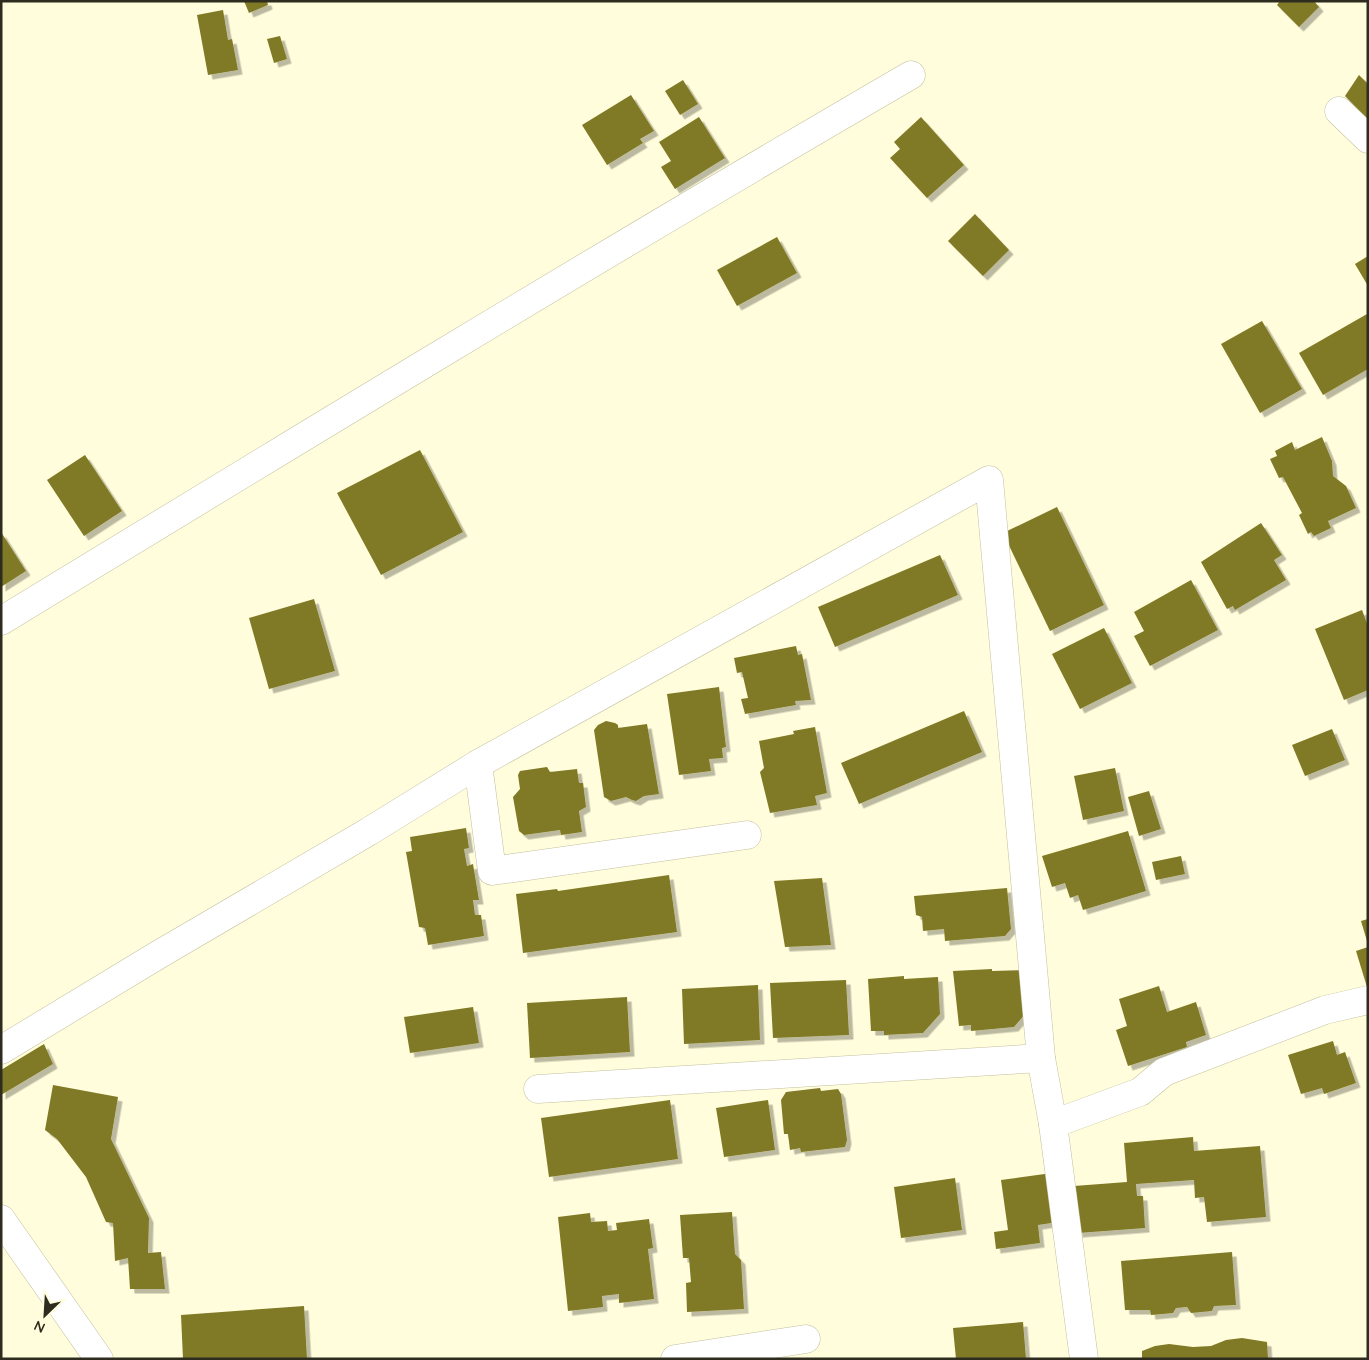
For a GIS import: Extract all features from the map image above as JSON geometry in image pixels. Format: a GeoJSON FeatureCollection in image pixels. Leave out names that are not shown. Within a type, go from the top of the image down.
{"type":"FeatureCollection","features":[{"type":"Feature","properties":{"kind":"street"},"geometry":{"type":"LineString","coordinates":[[1,621],[733,179],[911,75]]}},
{"type":"Feature","properties":{"kind":"street"},"geometry":{"type":"LineString","coordinates":[[1339,111],[1368,139]]}},
{"type":"Feature","properties":{"kind":"street"},"geometry":{"type":"LineString","coordinates":[[1,1050],[368,832],[478,764],[990,480],[1041,1058],[1053,1124],[1084,1359]]}},
{"type":"Feature","properties":{"kind":"street"},"geometry":{"type":"LineString","coordinates":[[478,764],[492,871],[747,835]]}},
{"type":"Feature","properties":{"kind":"street"},"geometry":{"type":"LineString","coordinates":[[1053,1124],[1140,1092],[1164,1072],[1325,1010],[1368,1000]]}},
{"type":"Feature","properties":{"kind":"street"},"geometry":{"type":"LineString","coordinates":[[538,1089],[1041,1058]]}},
{"type":"Feature","properties":{"kind":"street"},"geometry":{"type":"LineString","coordinates":[[1,1219],[99,1359]]}},
{"type":"Feature","properties":{"kind":"street"},"geometry":{"type":"LineString","coordinates":[[675,1359],[806,1338]]}},
{"type":"Feature","properties":{"kind":"building"},"geometry":{"type":"Polygon","coordinates":[[[244,1],[267,1],[268,5],[249,13],[244,1]]]}},
{"type":"Feature","properties":{"kind":"building"},"geometry":{"type":"Polygon","coordinates":[[[1280,1],[1314,1],[1319,7],[1299,27],[1277,5],[1280,1]]]}},
{"type":"Feature","properties":{"kind":"building"},"geometry":{"type":"Polygon","coordinates":[[[223,10],[228,40],[232,39],[238,70],[208,75],[197,15],[223,10]]]}},
{"type":"Feature","properties":{"kind":"building"},"geometry":{"type":"Polygon","coordinates":[[[280,36],[287,59],[274,63],[267,39],[280,36]]]}},
{"type":"Feature","properties":{"kind":"building"},"geometry":{"type":"Polygon","coordinates":[[[1359,75],[1368,84],[1368,120],[1345,96],[1359,75]]]}},
{"type":"Feature","properties":{"kind":"building"},"geometry":{"type":"Polygon","coordinates":[[[683,80],[698,104],[680,115],[665,91],[683,80]]]}},
{"type":"Feature","properties":{"kind":"building"},"geometry":{"type":"Polygon","coordinates":[[[631,95],[654,131],[640,139],[643,143],[607,165],[582,125],[631,95]]]}},
{"type":"Feature","properties":{"kind":"building"},"geometry":{"type":"Polygon","coordinates":[[[699,117],[725,158],[675,189],[661,167],[671,161],[659,142],[699,117]]]}},
{"type":"Feature","properties":{"kind":"building"},"geometry":{"type":"Polygon","coordinates":[[[921,117],[964,165],[927,198],[890,158],[900,149],[894,142],[921,117]]]}},
{"type":"Feature","properties":{"kind":"building"},"geometry":{"type":"Polygon","coordinates":[[[975,214],[1009,250],[983,276],[948,241],[975,214]]]}},
{"type":"Feature","properties":{"kind":"building"},"geometry":{"type":"Polygon","coordinates":[[[777,237],[797,273],[737,306],[717,270],[777,237]]]}},
{"type":"Feature","properties":{"kind":"building"},"geometry":{"type":"Polygon","coordinates":[[[1368,256],[1368,286],[1355,264],[1368,256]]]}},
{"type":"Feature","properties":{"kind":"building"},"geometry":{"type":"Polygon","coordinates":[[[1367,314],[1368,369],[1323,395],[1299,353],[1367,314]]]}},
{"type":"Feature","properties":{"kind":"building"},"geometry":{"type":"Polygon","coordinates":[[[1262,321],[1302,389],[1260,413],[1221,344],[1262,321]]]}},
{"type":"Feature","properties":{"kind":"building"},"geometry":{"type":"Polygon","coordinates":[[[1322,437],[1332,461],[1333,476],[1346,486],[1356,508],[1328,521],[1331,528],[1314,536],[1311,532],[1308,534],[1299,515],[1302,513],[1283,477],[1279,478],[1270,459],[1277,456],[1275,451],[1292,442],[1295,450],[1322,437]]]}},
{"type":"Feature","properties":{"kind":"building"},"geometry":{"type":"Polygon","coordinates":[[[420,450],[463,532],[381,575],[337,493],[420,450]]]}},
{"type":"Feature","properties":{"kind":"building"},"geometry":{"type":"Polygon","coordinates":[[[85,455],[122,511],[84,536],[47,480],[85,455]]]}},
{"type":"Feature","properties":{"kind":"building"},"geometry":{"type":"Polygon","coordinates":[[[1057,507],[1104,605],[1050,631],[1003,533],[1057,507]]]}},
{"type":"Feature","properties":{"kind":"building"},"geometry":{"type":"Polygon","coordinates":[[[1261,523],[1282,555],[1274,560],[1286,580],[1235,610],[1233,606],[1227,609],[1201,562],[1261,523]]]}},
{"type":"Feature","properties":{"kind":"building"},"geometry":{"type":"Polygon","coordinates":[[[1,532],[26,571],[1,587],[1,532]]]}},
{"type":"Feature","properties":{"kind":"building"},"geometry":{"type":"Polygon","coordinates":[[[940,555],[958,595],[835,647],[818,607],[940,555]]]}},
{"type":"Feature","properties":{"kind":"building"},"geometry":{"type":"Polygon","coordinates":[[[1191,580],[1218,630],[1150,666],[1134,636],[1144,631],[1134,612],[1191,580]]]}},
{"type":"Feature","properties":{"kind":"building"},"geometry":{"type":"Polygon","coordinates":[[[314,599],[335,671],[269,689],[249,618],[314,599]]]}},
{"type":"Feature","properties":{"kind":"building"},"geometry":{"type":"Polygon","coordinates":[[[1362,610],[1368,626],[1368,690],[1344,700],[1315,629],[1362,610]]]}},
{"type":"Feature","properties":{"kind":"building"},"geometry":{"type":"Polygon","coordinates":[[[1104,628],[1132,683],[1080,709],[1052,654],[1104,628]]]}},
{"type":"Feature","properties":{"kind":"building"},"geometry":{"type":"Polygon","coordinates":[[[796,646],[798,655],[802,654],[811,700],[795,701],[796,705],[745,714],[741,699],[748,698],[742,672],[737,673],[734,658],[796,646]]]}},
{"type":"Feature","properties":{"kind":"building"},"geometry":{"type":"Polygon","coordinates":[[[719,687],[726,747],[722,748],[723,758],[709,759],[711,771],[679,775],[667,694],[719,687]]]}},
{"type":"Feature","properties":{"kind":"building"},"geometry":{"type":"Polygon","coordinates":[[[964,711],[982,752],[859,804],[841,763],[964,711]]]}},
{"type":"Feature","properties":{"kind":"building"},"geometry":{"type":"Polygon","coordinates":[[[606,721],[615,723],[618,725],[618,728],[647,724],[659,794],[644,796],[636,801],[626,797],[611,801],[604,797],[594,730],[598,725],[606,721]]]}},
{"type":"Feature","properties":{"kind":"building"},"geometry":{"type":"Polygon","coordinates":[[[815,727],[827,793],[815,796],[817,805],[770,813],[760,772],[764,768],[759,741],[794,734],[793,731],[815,727]]]}},
{"type":"Feature","properties":{"kind":"building"},"geometry":{"type":"Polygon","coordinates":[[[1332,729],[1345,760],[1305,776],[1292,745],[1332,729]]]}},
{"type":"Feature","properties":{"kind":"building"},"geometry":{"type":"Polygon","coordinates":[[[547,767],[550,772],[577,769],[579,783],[583,783],[586,807],[579,811],[582,832],[561,835],[560,830],[524,835],[519,831],[513,797],[520,789],[518,775],[520,771],[547,767]]]}},
{"type":"Feature","properties":{"kind":"building"},"geometry":{"type":"Polygon","coordinates":[[[1115,768],[1124,811],[1083,820],[1074,776],[1115,768]]]}},
{"type":"Feature","properties":{"kind":"building"},"geometry":{"type":"Polygon","coordinates":[[[1149,791],[1161,829],[1139,836],[1128,797],[1149,791]]]}},
{"type":"Feature","properties":{"kind":"building"},"geometry":{"type":"Polygon","coordinates":[[[466,828],[469,848],[464,849],[467,866],[473,864],[479,900],[473,900],[475,915],[481,915],[484,936],[428,945],[425,928],[419,927],[406,852],[412,851],[410,837],[466,828]]]}},
{"type":"Feature","properties":{"kind":"building"},"geometry":{"type":"Polygon","coordinates":[[[1128,831],[1146,891],[1083,910],[1078,895],[1070,898],[1065,883],[1052,887],[1042,856],[1128,831]]]}},
{"type":"Feature","properties":{"kind":"building"},"geometry":{"type":"Polygon","coordinates":[[[1181,856],[1185,874],[1156,880],[1152,862],[1181,856]]]}},
{"type":"Feature","properties":{"kind":"building"},"geometry":{"type":"Polygon","coordinates":[[[669,875],[677,932],[523,953],[516,894],[557,889],[558,891],[669,875]]]}},
{"type":"Feature","properties":{"kind":"building"},"geometry":{"type":"Polygon","coordinates":[[[822,878],[831,945],[785,947],[774,881],[822,878]]]}},
{"type":"Feature","properties":{"kind":"building"},"geometry":{"type":"Polygon","coordinates":[[[1007,888],[1011,929],[1005,936],[945,941],[944,929],[923,931],[922,917],[916,915],[914,896],[1007,888]]]}},
{"type":"Feature","properties":{"kind":"building"},"geometry":{"type":"Polygon","coordinates":[[[1368,919],[1368,941],[1367,941],[1361,921],[1368,919]]]}},
{"type":"Feature","properties":{"kind":"building"},"geometry":{"type":"Polygon","coordinates":[[[1368,947],[1368,987],[1367,987],[1356,951],[1368,947]]]}},
{"type":"Feature","properties":{"kind":"building"},"geometry":{"type":"Polygon","coordinates":[[[992,969],[992,971],[1027,970],[1031,1007],[1014,1027],[971,1031],[971,1025],[959,1026],[953,971],[992,969]]]}},
{"type":"Feature","properties":{"kind":"building"},"geometry":{"type":"Polygon","coordinates":[[[904,976],[904,979],[938,977],[940,1014],[923,1033],[884,1035],[884,1031],[871,1031],[868,979],[904,976]]]}},
{"type":"Feature","properties":{"kind":"building"},"geometry":{"type":"Polygon","coordinates":[[[846,980],[849,1035],[773,1038],[770,983],[846,980]]]}},
{"type":"Feature","properties":{"kind":"building"},"geometry":{"type":"Polygon","coordinates":[[[758,985],[760,1040],[684,1044],[682,989],[758,985]]]}},
{"type":"Feature","properties":{"kind":"building"},"geometry":{"type":"Polygon","coordinates":[[[1159,986],[1167,1012],[1196,1002],[1206,1035],[1186,1042],[1187,1047],[1128,1066],[1116,1030],[1127,1026],[1119,999],[1159,986]]]}},
{"type":"Feature","properties":{"kind":"building"},"geometry":{"type":"Polygon","coordinates":[[[627,997],[630,1052],[530,1058],[527,1003],[627,997]]]}},
{"type":"Feature","properties":{"kind":"building"},"geometry":{"type":"Polygon","coordinates":[[[473,1007],[479,1043],[410,1053],[404,1017],[473,1007]]]}},
{"type":"Feature","properties":{"kind":"building"},"geometry":{"type":"Polygon","coordinates":[[[1333,1041],[1337,1055],[1345,1052],[1356,1083],[1324,1094],[1322,1088],[1301,1094],[1288,1055],[1333,1041]]]}},
{"type":"Feature","properties":{"kind":"building"},"geometry":{"type":"Polygon","coordinates":[[[44,1044],[53,1064],[1,1095],[1,1070],[44,1044]]]}},
{"type":"Feature","properties":{"kind":"building"},"geometry":{"type":"Polygon","coordinates":[[[53,1085],[118,1097],[111,1139],[149,1218],[148,1253],[161,1252],[165,1289],[130,1289],[128,1258],[115,1261],[113,1223],[106,1222],[86,1177],[57,1139],[45,1130],[53,1085]]]}},
{"type":"Feature","properties":{"kind":"building"},"geometry":{"type":"Polygon","coordinates":[[[820,1088],[821,1091],[838,1089],[841,1094],[847,1140],[845,1147],[801,1152],[800,1148],[790,1150],[788,1134],[784,1134],[781,1100],[786,1092],[820,1088]]]}},
{"type":"Feature","properties":{"kind":"building"},"geometry":{"type":"Polygon","coordinates":[[[670,1100],[678,1159],[549,1177],[541,1118],[670,1100]]]}},
{"type":"Feature","properties":{"kind":"building"},"geometry":{"type":"Polygon","coordinates":[[[768,1100],[775,1150],[724,1157],[716,1108],[768,1100]]]}},
{"type":"Feature","properties":{"kind":"building"},"geometry":{"type":"Polygon","coordinates":[[[1193,1137],[1194,1151],[1260,1146],[1266,1217],[1207,1222],[1204,1197],[1195,1198],[1194,1180],[1136,1184],[1137,1196],[1143,1196],[1145,1228],[1078,1233],[1074,1186],[1127,1182],[1124,1143],[1193,1137]]]}},
{"type":"Feature","properties":{"kind":"building"},"geometry":{"type":"Polygon","coordinates":[[[1052,1173],[1058,1222],[1038,1225],[1040,1243],[996,1249],[994,1232],[1008,1230],[1001,1180],[1052,1173]]]}},
{"type":"Feature","properties":{"kind":"building"},"geometry":{"type":"Polygon","coordinates":[[[955,1178],[962,1230],[901,1238],[894,1187],[955,1178]]]}},
{"type":"Feature","properties":{"kind":"building"},"geometry":{"type":"Polygon","coordinates":[[[732,1212],[735,1254],[741,1260],[744,1309],[687,1312],[686,1283],[691,1282],[689,1258],[683,1258],[680,1215],[732,1212]]]}},
{"type":"Feature","properties":{"kind":"building"},"geometry":{"type":"Polygon","coordinates":[[[590,1213],[591,1222],[607,1221],[608,1231],[617,1230],[616,1223],[649,1219],[653,1248],[648,1249],[654,1299],[619,1303],[619,1294],[602,1296],[603,1307],[568,1311],[558,1217],[590,1213]]]}},
{"type":"Feature","properties":{"kind":"building"},"geometry":{"type":"Polygon","coordinates":[[[1232,1252],[1236,1305],[1214,1306],[1212,1311],[1191,1313],[1187,1307],[1176,1308],[1173,1313],[1151,1315],[1150,1310],[1125,1310],[1121,1261],[1232,1252]]]}},
{"type":"Feature","properties":{"kind":"building"},"geometry":{"type":"Polygon","coordinates":[[[304,1306],[307,1359],[183,1359],[181,1315],[304,1306]]]}},
{"type":"Feature","properties":{"kind":"building"},"geometry":{"type":"Polygon","coordinates":[[[1023,1322],[1026,1359],[956,1359],[953,1328],[1023,1322]]]}},
{"type":"Feature","properties":{"kind":"building"},"geometry":{"type":"Polygon","coordinates":[[[1242,1338],[1267,1342],[1268,1359],[1142,1359],[1142,1351],[1155,1346],[1169,1344],[1193,1347],[1211,1346],[1226,1340],[1242,1338]]]}}]}
